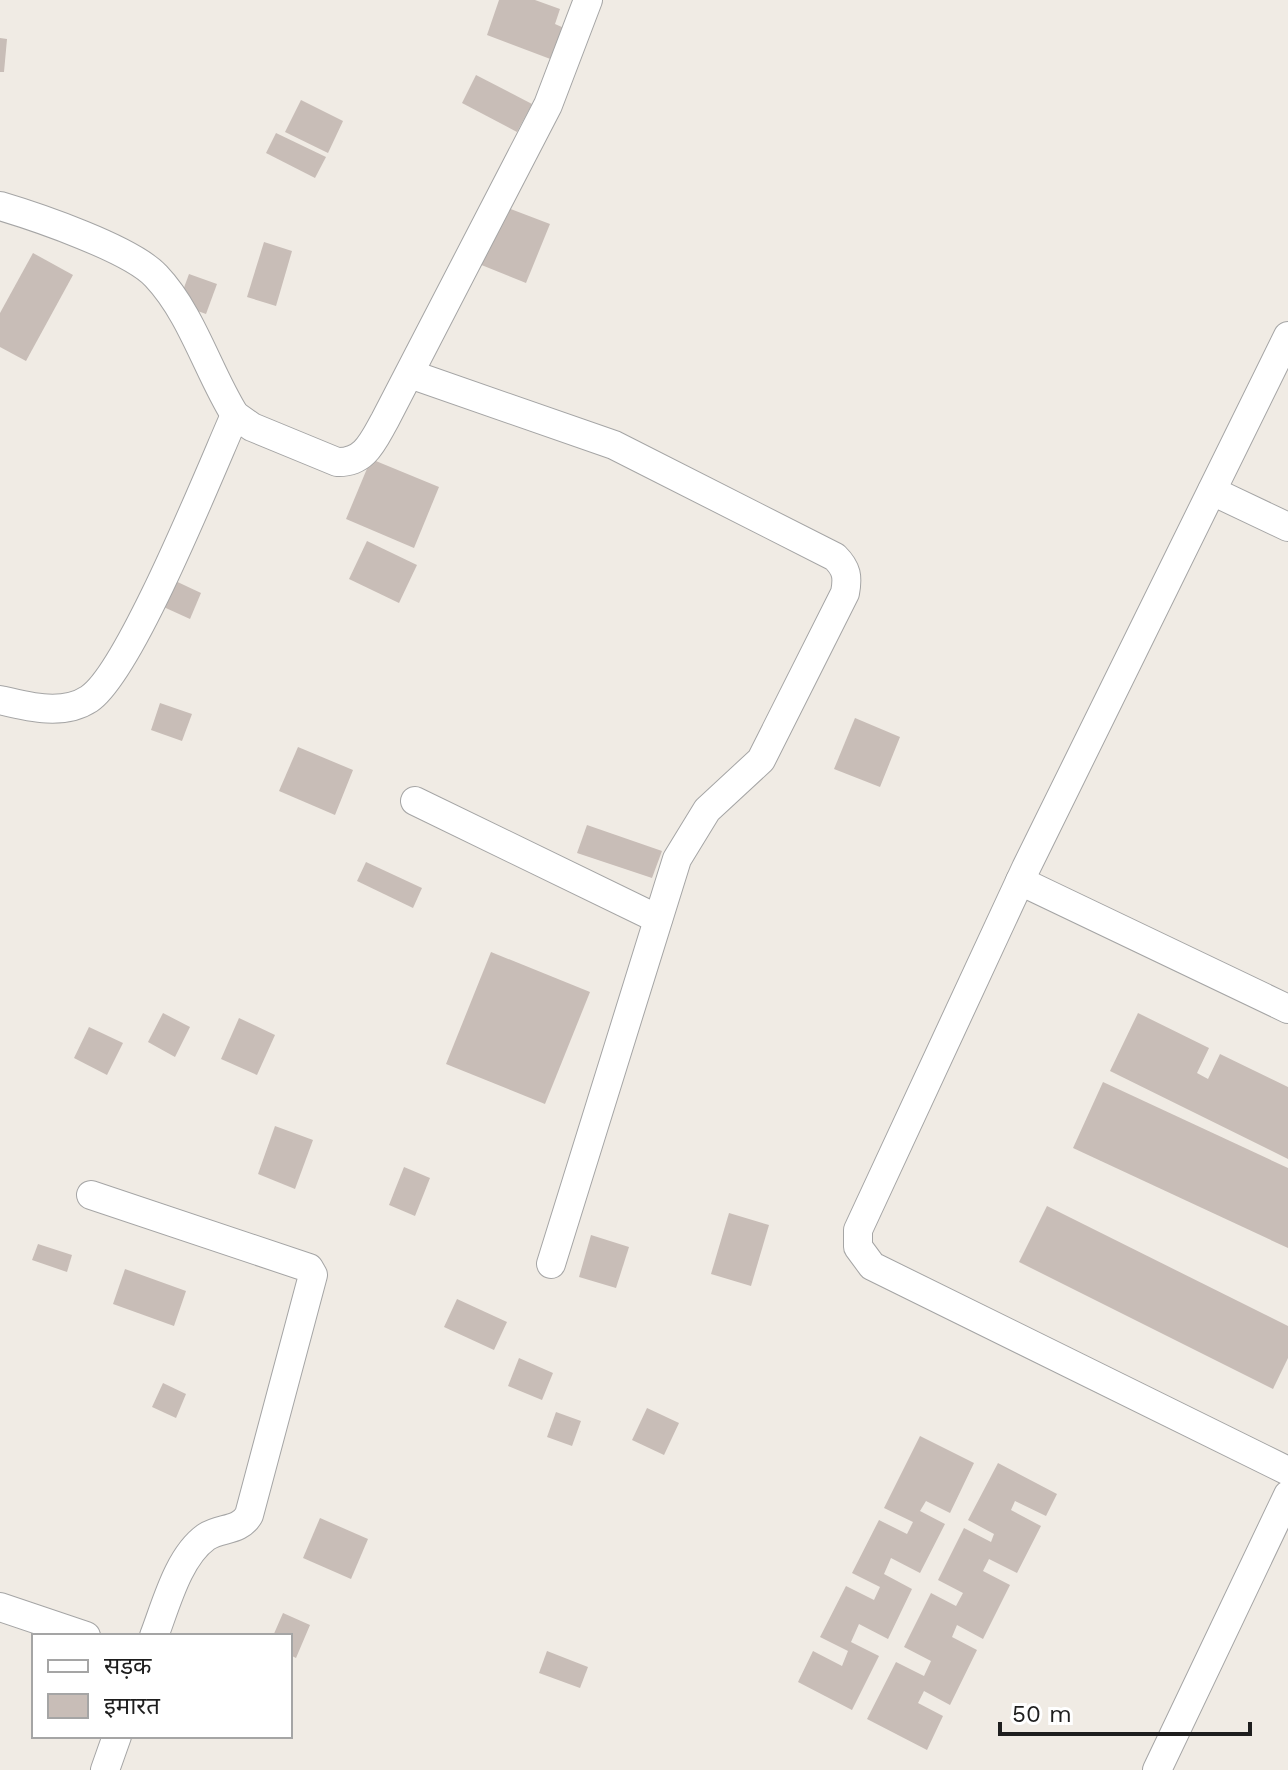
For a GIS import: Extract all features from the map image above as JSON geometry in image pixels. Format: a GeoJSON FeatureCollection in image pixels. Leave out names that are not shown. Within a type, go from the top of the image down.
{"type":"FeatureCollection","features":[{"type":"Feature","properties":{"kind":"street"},"geometry":{"type":"LineString","coordinates":[[0,206],[49,221],[140,264],[158,277],[235,415],[252,427],[337,462],[351,461],[365,453],[410,374],[548,105],[588,0]]}},
{"type":"Feature","properties":{"kind":"street"},"geometry":{"type":"LineString","coordinates":[[1288,336],[1020,881],[858,1230],[863,1257],[872,1266],[1288,1471]]}},
{"type":"Feature","properties":{"kind":"street"},"geometry":{"type":"LineString","coordinates":[[410,374],[614,445],[760,516],[835,557],[844,565],[848,578],[845,593],[761,760],[707,810],[677,859],[551,1264]]}},
{"type":"Feature","properties":{"kind":"street"},"geometry":{"type":"LineString","coordinates":[[0,700],[55,710],[90,698],[107,682],[151,599],[235,415]]}},
{"type":"Feature","properties":{"kind":"street"},"geometry":{"type":"LineString","coordinates":[[1212,491],[1288,527]]}},
{"type":"Feature","properties":{"kind":"street"},"geometry":{"type":"LineString","coordinates":[[415,801],[658,919]]}},
{"type":"Feature","properties":{"kind":"street"},"geometry":{"type":"LineString","coordinates":[[1020,881],[1288,1009]]}},
{"type":"Feature","properties":{"kind":"street"},"geometry":{"type":"LineString","coordinates":[[91,1195],[309,1268],[313,1275],[249,1515],[240,1526],[210,1535],[198,1544],[185,1563],[155,1634]]}},
{"type":"Feature","properties":{"kind":"street"},"geometry":{"type":"LineString","coordinates":[[1157,1770],[1288,1495]]}},
{"type":"Feature","properties":{"kind":"street"},"geometry":{"type":"LineString","coordinates":[[0,1607],[80,1634]]}},
{"type":"Feature","properties":{"kind":"street"},"geometry":{"type":"LineString","coordinates":[[105,1770],[116,1738]]}},
{"type":"Feature","properties":{"kind":"building"},"geometry":{"type":"Polygon","coordinates":[[[499,0],[535,0],[560,9],[555,24],[564,28],[553,60],[487,35],[499,0]]]}},
{"type":"Feature","properties":{"kind":"building"},"geometry":{"type":"Polygon","coordinates":[[[0,38],[7,39],[4,72],[0,72],[0,38]]]}},
{"type":"Feature","properties":{"kind":"building"},"geometry":{"type":"Polygon","coordinates":[[[476,75],[532,104],[517,132],[462,103],[476,75]]]}},
{"type":"Feature","properties":{"kind":"building"},"geometry":{"type":"Polygon","coordinates":[[[301,100],[343,121],[328,153],[285,132],[301,100]]]}},
{"type":"Feature","properties":{"kind":"building"},"geometry":{"type":"Polygon","coordinates":[[[276,133],[326,157],[315,178],[266,153],[276,133]]]}},
{"type":"Feature","properties":{"kind":"building"},"geometry":{"type":"Polygon","coordinates":[[[503,206],[550,224],[526,283],[479,264],[503,206]]]}},
{"type":"Feature","properties":{"kind":"building"},"geometry":{"type":"Polygon","coordinates":[[[264,242],[292,251],[276,306],[247,297],[264,242]]]}},
{"type":"Feature","properties":{"kind":"building"},"geometry":{"type":"Polygon","coordinates":[[[33,253],[73,275],[26,361],[0,347],[0,313],[33,253]]]}},
{"type":"Feature","properties":{"kind":"building"},"geometry":{"type":"Polygon","coordinates":[[[189,274],[217,284],[206,314],[178,304],[189,274]]]}},
{"type":"Feature","properties":{"kind":"building"},"geometry":{"type":"Polygon","coordinates":[[[371,459],[439,487],[414,548],[346,519],[371,459]]]}},
{"type":"Feature","properties":{"kind":"building"},"geometry":{"type":"Polygon","coordinates":[[[367,541],[417,565],[399,603],[349,579],[367,541]]]}},
{"type":"Feature","properties":{"kind":"building"},"geometry":{"type":"Polygon","coordinates":[[[169,578],[201,593],[190,619],[157,604],[169,578]]]}},
{"type":"Feature","properties":{"kind":"building"},"geometry":{"type":"Polygon","coordinates":[[[160,703],[192,714],[182,741],[151,730],[160,703]]]}},
{"type":"Feature","properties":{"kind":"building"},"geometry":{"type":"Polygon","coordinates":[[[855,718],[900,737],[880,787],[834,769],[855,718]]]}},
{"type":"Feature","properties":{"kind":"building"},"geometry":{"type":"Polygon","coordinates":[[[298,747],[353,770],[335,815],[279,791],[298,747]]]}},
{"type":"Feature","properties":{"kind":"building"},"geometry":{"type":"Polygon","coordinates":[[[587,825],[662,851],[652,878],[577,853],[587,825]]]}},
{"type":"Feature","properties":{"kind":"building"},"geometry":{"type":"Polygon","coordinates":[[[366,862],[422,888],[413,908],[357,881],[366,862]]]}},
{"type":"Feature","properties":{"kind":"building"},"geometry":{"type":"Polygon","coordinates":[[[491,952],[590,992],[545,1104],[446,1064],[491,952]]]}},
{"type":"Feature","properties":{"kind":"building"},"geometry":{"type":"Polygon","coordinates":[[[163,1013],[190,1027],[175,1057],[148,1042],[163,1013]]]}},
{"type":"Feature","properties":{"kind":"building"},"geometry":{"type":"Polygon","coordinates":[[[1138,1013],[1209,1048],[1197,1073],[1208,1079],[1220,1054],[1288,1087],[1288,1159],[1110,1071],[1138,1013]]]}},
{"type":"Feature","properties":{"kind":"building"},"geometry":{"type":"Polygon","coordinates":[[[239,1018],[275,1035],[257,1075],[221,1059],[239,1018]]]}},
{"type":"Feature","properties":{"kind":"building"},"geometry":{"type":"Polygon","coordinates":[[[89,1027],[123,1043],[107,1075],[74,1058],[89,1027]]]}},
{"type":"Feature","properties":{"kind":"building"},"geometry":{"type":"Polygon","coordinates":[[[1103,1082],[1288,1168],[1288,1248],[1073,1148],[1103,1082]]]}},
{"type":"Feature","properties":{"kind":"building"},"geometry":{"type":"Polygon","coordinates":[[[275,1126],[313,1140],[295,1189],[258,1174],[275,1126]]]}},
{"type":"Feature","properties":{"kind":"building"},"geometry":{"type":"Polygon","coordinates":[[[404,1167],[430,1178],[415,1216],[389,1205],[404,1167]]]}},
{"type":"Feature","properties":{"kind":"building"},"geometry":{"type":"Polygon","coordinates":[[[1047,1206],[1288,1326],[1288,1358],[1273,1389],[1019,1262],[1047,1206]]]}},
{"type":"Feature","properties":{"kind":"building"},"geometry":{"type":"Polygon","coordinates":[[[729,1213],[769,1225],[751,1286],[711,1274],[729,1213]]]}},
{"type":"Feature","properties":{"kind":"building"},"geometry":{"type":"Polygon","coordinates":[[[591,1235],[629,1247],[616,1288],[579,1277],[591,1235]]]}},
{"type":"Feature","properties":{"kind":"building"},"geometry":{"type":"Polygon","coordinates":[[[38,1244],[72,1255],[67,1272],[32,1260],[38,1244]]]}},
{"type":"Feature","properties":{"kind":"building"},"geometry":{"type":"Polygon","coordinates":[[[125,1269],[186,1291],[174,1326],[113,1304],[125,1269]]]}},
{"type":"Feature","properties":{"kind":"building"},"geometry":{"type":"Polygon","coordinates":[[[457,1299],[507,1322],[494,1350],[444,1327],[457,1299]]]}},
{"type":"Feature","properties":{"kind":"building"},"geometry":{"type":"Polygon","coordinates":[[[519,1358],[553,1373],[542,1400],[508,1386],[519,1358]]]}},
{"type":"Feature","properties":{"kind":"building"},"geometry":{"type":"Polygon","coordinates":[[[163,1383],[186,1394],[176,1418],[152,1407],[163,1383]]]}},
{"type":"Feature","properties":{"kind":"building"},"geometry":{"type":"Polygon","coordinates":[[[647,1408],[679,1423],[664,1455],[632,1440],[647,1408]]]}},
{"type":"Feature","properties":{"kind":"building"},"geometry":{"type":"Polygon","coordinates":[[[556,1412],[581,1421],[572,1446],[547,1437],[556,1412]]]}},
{"type":"Feature","properties":{"kind":"building"},"geometry":{"type":"Polygon","coordinates":[[[920,1436],[974,1463],[950,1513],[926,1501],[920,1511],[945,1524],[920,1573],[891,1558],[884,1574],[912,1589],[888,1639],[859,1624],[851,1642],[879,1656],[852,1710],[798,1682],[813,1651],[842,1666],[848,1651],[820,1637],[846,1586],[874,1600],[880,1587],[852,1573],[879,1520],[907,1534],[913,1522],[884,1508],[920,1436]]]}},
{"type":"Feature","properties":{"kind":"building"},"geometry":{"type":"Polygon","coordinates":[[[998,1463],[1057,1494],[1046,1516],[1015,1501],[1011,1510],[1041,1526],[1017,1573],[989,1559],[983,1571],[1010,1585],[983,1639],[957,1625],[952,1637],[977,1650],[950,1705],[924,1691],[918,1703],[943,1716],[927,1750],[867,1719],[896,1662],[924,1676],[931,1661],[904,1647],[931,1593],[956,1606],[963,1593],[938,1580],[964,1528],[991,1542],[994,1534],[968,1520],[998,1463]]]}},
{"type":"Feature","properties":{"kind":"building"},"geometry":{"type":"Polygon","coordinates":[[[320,1518],[368,1539],[351,1579],[303,1558],[320,1518]]]}},
{"type":"Feature","properties":{"kind":"building"},"geometry":{"type":"Polygon","coordinates":[[[283,1613],[310,1625],[296,1658],[292,1656],[292,1634],[274,1634],[283,1613]]]}},
{"type":"Feature","properties":{"kind":"building"},"geometry":{"type":"Polygon","coordinates":[[[547,1651],[588,1667],[580,1688],[539,1673],[547,1651]]]}}]}
